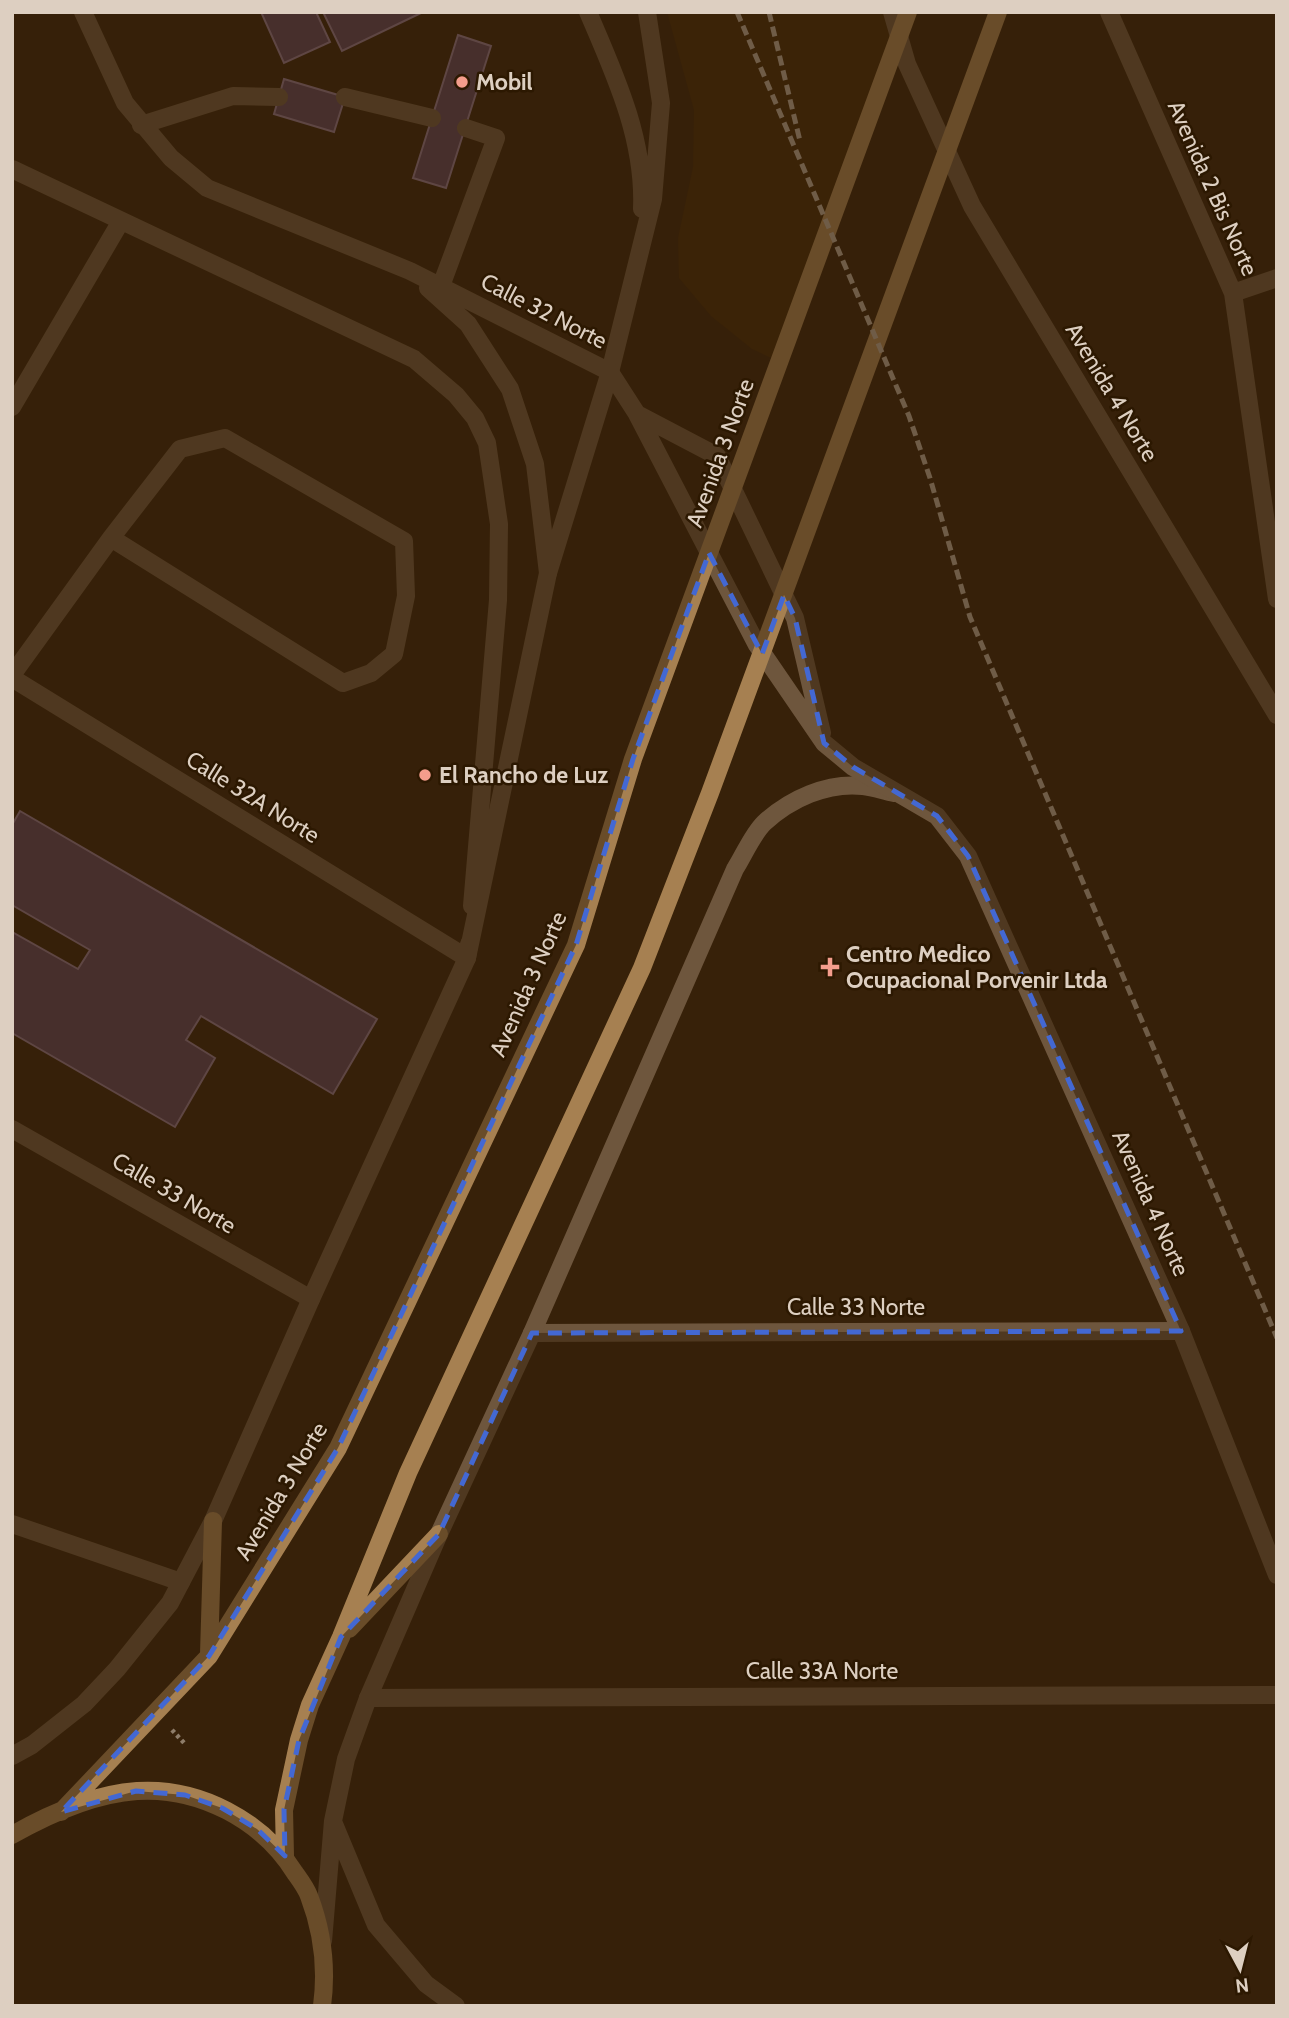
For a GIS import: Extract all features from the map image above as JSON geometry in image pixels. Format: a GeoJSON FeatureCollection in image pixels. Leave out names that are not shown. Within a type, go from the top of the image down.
{"type":"FeatureCollection","features":[{"type":"Feature","properties":{"kind":"main road","name":"Avenida 3 Norte"},"geometry":{"type":"LineString","coordinates":[[61,1812],[209,1656],[338,1448],[576,945],[633,759],[908,12]]}},
{"type":"Feature","properties":{"kind":"main road"},"geometry":{"type":"LineString","coordinates":[[285,1856],[284,1810],[299,1740],[310,1705],[408,1473],[642,968],[710,793],[998,12]]}},
{"type":"Feature","properties":{"kind":"main road"},"geometry":{"type":"LineString","coordinates":[[209,1656],[212,1521]]}},
{"type":"Feature","properties":{"kind":"main road"},"geometry":{"type":"LineString","coordinates":[[341,1637],[439,1534]]}},
{"type":"Feature","properties":{"kind":"main road"},"geometry":{"type":"LineString","coordinates":[[12,1835],[44,1818],[93,1799],[136,1791],[185,1795],[222,1808],[257,1829],[285,1856],[309,1894],[322,1945],[322,2006]]}},
{"type":"Feature","properties":{"kind":"street","name":"Calle 32 Norte"},"geometry":{"type":"LineString","coordinates":[[83,12],[125,103],[171,158],[207,188],[410,271],[610,372],[637,414],[757,645],[824,743],[853,767],[937,816],[968,856]]}},
{"type":"Feature","properties":{"kind":"street"},"geometry":{"type":"LineString","coordinates":[[588,12],[629,115],[638,155],[643,194],[640,256]]}},
{"type":"Feature","properties":{"kind":"street"},"geometry":{"type":"LineString","coordinates":[[640,256],[653,199],[661,103],[647,12]]}},
{"type":"Feature","properties":{"kind":"street","name":"Avenida 4 Norte"},"geometry":{"type":"LineString","coordinates":[[892,12],[908,64],[972,206],[1277,715]]}},
{"type":"Feature","properties":{"kind":"street","name":"Avenida 2 Bis Norte"},"geometry":{"type":"LineString","coordinates":[[1109,12],[1233,293],[1277,599]]}},
{"type":"Feature","properties":{"kind":"street"},"geometry":{"type":"LineString","coordinates":[[141,125],[233,96],[279,97]]}},
{"type":"Feature","properties":{"kind":"street"},"geometry":{"type":"LineString","coordinates":[[345,97],[432,118]]}},
{"type":"Feature","properties":{"kind":"street"},"geometry":{"type":"LineString","coordinates":[[440,286],[496,138],[466,128]]}},
{"type":"Feature","properties":{"kind":"street"},"geometry":{"type":"LineString","coordinates":[[12,169],[414,359],[456,395],[475,418],[487,443],[499,524],[498,600],[467,958]]}},
{"type":"Feature","properties":{"kind":"street"},"geometry":{"type":"LineString","coordinates":[[12,407],[121,221]]}},
{"type":"Feature","properties":{"kind":"street","name":"Avenida 3 Norte"},"geometry":{"type":"LineString","coordinates":[[12,1756],[32,1745],[84,1704],[117,1669],[170,1603],[212,1521],[467,958],[548,573],[610,372],[640,256]]}},
{"type":"Feature","properties":{"kind":"street"},"geometry":{"type":"LineString","coordinates":[[410,271],[468,324],[510,390],[535,464],[548,573]]}},
{"type":"Feature","properties":{"kind":"street"},"geometry":{"type":"LineString","coordinates":[[1233,293],[1277,278]]}},
{"type":"Feature","properties":{"kind":"street"},"geometry":{"type":"LineString","coordinates":[[637,414],[716,456],[795,618],[824,743]]}},
{"type":"Feature","properties":{"kind":"street"},"geometry":{"type":"LineString","coordinates":[[12,677],[111,538],[180,449],[225,438],[404,541],[406,596],[394,654],[370,673],[343,683],[111,538]]}},
{"type":"Feature","properties":{"kind":"street","name":"Calle 32A Norte"},"geometry":{"type":"LineString","coordinates":[[12,677],[467,958]]}},
{"type":"Feature","properties":{"kind":"street"},"geometry":{"type":"LineString","coordinates":[[322,1945],[333,1821],[346,1759],[368,1698],[439,1534],[532,1333],[735,869],[762,824],[795,800],[829,788],[862,786],[905,796]]}},
{"type":"Feature","properties":{"kind":"street","name":"Avenida 4 Norte"},"geometry":{"type":"LineString","coordinates":[[968,856],[1181,1331],[1277,1575]]}},
{"type":"Feature","properties":{"kind":"street","name":"Calle 33 Norte"},"geometry":{"type":"LineString","coordinates":[[12,1130],[311,1299]]}},
{"type":"Feature","properties":{"kind":"street","name":"Calle 33 Norte"},"geometry":{"type":"LineString","coordinates":[[532,1333],[1181,1331]]}},
{"type":"Feature","properties":{"kind":"street"},"geometry":{"type":"LineString","coordinates":[[12,1524],[181,1582]]}},
{"type":"Feature","properties":{"kind":"street","name":"Calle 33A Norte"},"geometry":{"type":"LineString","coordinates":[[368,1698],[1277,1695]]}},
{"type":"Feature","properties":{"kind":"street"},"geometry":{"type":"LineString","coordinates":[[333,1821],[376,1925],[426,1984],[456,2006]]}},
{"type":"Feature","properties":{"kind":"highlighted area"},"geometry":{"type":"Polygon","coordinates":[[[709,553],[762,654],[784,595],[795,618],[824,743],[853,767],[937,816],[968,856],[1181,1331],[532,1333],[439,1534],[341,1637],[299,1740],[284,1810],[285,1856],[257,1829],[222,1808],[185,1795],[136,1791],[61,1812],[209,1656],[338,1448],[576,945],[633,759],[709,553]]]}},
{"type":"Feature","properties":{"kind":"shaded area"},"geometry":{"type":"Polygon","coordinates":[[[667,12],[892,12],[897,33],[780,362],[752,349],[711,316],[679,278],[678,238],[693,167],[694,110],[667,12]]]}},
{"type":"Feature","properties":{"kind":"building"},"geometry":{"type":"Polygon","coordinates":[[[261,12],[316,12],[330,42],[284,63],[261,12]]]}},
{"type":"Feature","properties":{"kind":"building"},"geometry":{"type":"Polygon","coordinates":[[[323,12],[423,12],[342,51],[323,12]]]}},
{"type":"Feature","properties":{"kind":"building","name":"Mobil"},"geometry":{"type":"Polygon","coordinates":[[[458,35],[491,46],[446,188],[413,178],[458,35]]]}},
{"type":"Feature","properties":{"kind":"building"},"geometry":{"type":"Polygon","coordinates":[[[284,79],[345,97],[334,132],[274,114],[284,79]]]}},
{"type":"Feature","properties":{"kind":"building"},"geometry":{"type":"Polygon","coordinates":[[[20,811],[377,1019],[333,1094],[201,1016],[186,1040],[215,1058],[175,1127],[12,1033],[12,932],[78,969],[90,950],[12,905],[12,825],[20,811]]]}},
{"type":"Feature","properties":{"kind":"railway"},"geometry":{"type":"LineString","coordinates":[[737,12],[909,416],[970,617],[1277,1338]]}},
{"type":"Feature","properties":{"kind":"railway"},"geometry":{"type":"LineString","coordinates":[[769,12],[800,141]]}},
{"type":"Feature","properties":{"kind":"place","name":"Mobil"},"geometry":{"type":"Point","coordinates":[462,82]}},
{"type":"Feature","properties":{"kind":"place","name":"El Rancho de Luz"},"geometry":{"type":"Point","coordinates":[425,775]}},
{"type":"Feature","properties":{"kind":"place","name":"Centro Medico Ocupacional Porvenir Ltda"},"geometry":{"type":"Point","coordinates":[830,967]}}]}
